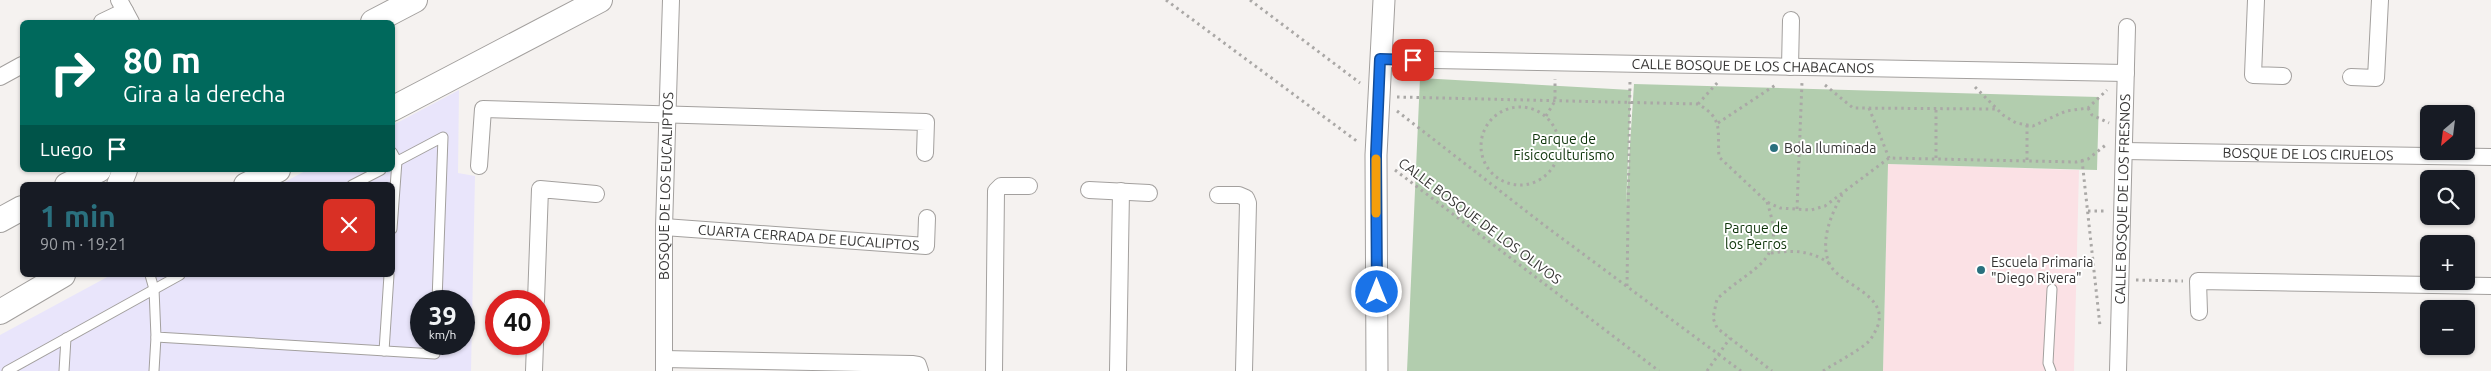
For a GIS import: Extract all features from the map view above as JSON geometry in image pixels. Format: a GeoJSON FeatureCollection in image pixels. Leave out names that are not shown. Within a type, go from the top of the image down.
{"type":"FeatureCollection","features":[{"type":"Feature","properties":{"kind":"main road"},"geometry":{"type":"LineString","coordinates":[[377,20],[415,0]]}},
{"type":"Feature","properties":{"kind":"main road"},"geometry":{"type":"LineString","coordinates":[[395,108],[600,0]]}},
{"type":"Feature","properties":{"kind":"main road"},"geometry":{"type":"LineString","coordinates":[[73,182],[95,172]]}},
{"type":"Feature","properties":{"kind":"main road"},"geometry":{"type":"LineString","coordinates":[[252,182],[274,172]]}},
{"type":"Feature","properties":{"kind":"main road"},"geometry":{"type":"LineString","coordinates":[[0,220],[20,209]]}},
{"type":"Feature","properties":{"kind":"main road"},"geometry":{"type":"LineString","coordinates":[[0,312],[60,277]]}},
{"type":"Feature","properties":{"kind":"street","name":"BOSQUE DE LOS EUCALIPTOS"},"geometry":{"type":"LineString","coordinates":[[664,365],[664,228],[671,0]]}},
{"type":"Feature","properties":{"kind":"street"},"geometry":{"type":"LineString","coordinates":[[1377,371],[1376,155],[1384,0]]}},
{"type":"Feature","properties":{"kind":"street"},"geometry":{"type":"LineString","coordinates":[[2256,0],[2253,75],[2283,76]]}},
{"type":"Feature","properties":{"kind":"street"},"geometry":{"type":"LineString","coordinates":[[2351,76],[2376,78],[2380,0]]}},
{"type":"Feature","properties":{"kind":"street"},"geometry":{"type":"LineString","coordinates":[[106,20],[125,11]]}},
{"type":"Feature","properties":{"kind":"street"},"geometry":{"type":"LineString","coordinates":[[1791,20],[1796,67]]}},
{"type":"Feature","properties":{"kind":"street","name":"CALLE BOSQUE DE LOS FRESNOS"},"geometry":{"type":"LineString","coordinates":[[2118,371],[2127,27]]}},
{"type":"Feature","properties":{"kind":"street","name":"CALLE BOSQUE DE LOS CHABACANOS"},"geometry":{"type":"LineString","coordinates":[[1380,59],[2126,73]]}},
{"type":"Feature","properties":{"kind":"street"},"geometry":{"type":"LineString","coordinates":[[0,77],[20,66]]}},
{"type":"Feature","properties":{"kind":"street"},"geometry":{"type":"LineString","coordinates":[[479,166],[483,109],[668,116],[926,122],[925,153]]}},
{"type":"Feature","properties":{"kind":"street","name":"BOSQUE DE LOS CIRUELOS"},"geometry":{"type":"LineString","coordinates":[[2124,151],[2491,157]]}},
{"type":"Feature","properties":{"kind":"street"},"geometry":{"type":"LineString","coordinates":[[994,371],[996,191],[1001,186],[1029,186]]}},
{"type":"Feature","properties":{"kind":"street"},"geometry":{"type":"LineString","coordinates":[[536,290],[540,190],[596,194]]}},
{"type":"Feature","properties":{"kind":"street"},"geometry":{"type":"LineString","coordinates":[[1089,190],[1149,193]]}},
{"type":"Feature","properties":{"kind":"street"},"geometry":{"type":"LineString","coordinates":[[1118,371],[1122,192]]}},
{"type":"Feature","properties":{"kind":"street"},"geometry":{"type":"LineString","coordinates":[[1218,195],[1239,195],[1246,198],[1248,203],[1244,371]]}},
{"type":"Feature","properties":{"kind":"street","name":"CUARTA CERRADA DE EUCALIPTOS"},"geometry":{"type":"LineString","coordinates":[[664,228],[926,246],[927,218]]}},
{"type":"Feature","properties":{"kind":"street"},"geometry":{"type":"LineString","coordinates":[[2199,312],[2198,281],[2491,286]]}},
{"type":"Feature","properties":{"kind":"street"},"geometry":{"type":"LineString","coordinates":[[534,371],[535,355]]}},
{"type":"Feature","properties":{"kind":"street"},"geometry":{"type":"LineString","coordinates":[[664,365],[912,364],[918,365],[920,371]]}},
{"type":"Feature","properties":{"kind":"lane"},"geometry":{"type":"LineString","coordinates":[[395,162],[443,138],[437,290]]}},
{"type":"Feature","properties":{"kind":"lane"},"geometry":{"type":"LineString","coordinates":[[358,182],[377,172]]}},
{"type":"Feature","properties":{"kind":"lane"},"geometry":{"type":"LineString","coordinates":[[151,277],[154,289],[156,337],[154,371]]}},
{"type":"Feature","properties":{"kind":"lane"},"geometry":{"type":"LineString","coordinates":[[7,371],[18,368],[66,338],[176,277]]}},
{"type":"Feature","properties":{"kind":"lane"},"geometry":{"type":"LineString","coordinates":[[384,351],[389,277]]}},
{"type":"Feature","properties":{"kind":"lane"},"geometry":{"type":"LineString","coordinates":[[2051,371],[2048,363],[2052,289]]}},
{"type":"Feature","properties":{"kind":"lane"},"geometry":{"type":"LineString","coordinates":[[156,337],[410,353]]}},
{"type":"Feature","properties":{"kind":"lane"},"geometry":{"type":"LineString","coordinates":[[64,371],[66,338]]}},
{"type":"Feature","properties":{"kind":"path","name":"CALLE BOSQUE DE LOS OLIVOS"},"geometry":{"type":"LineString","coordinates":[[1166,0],[1376,155],[1659,371]]}},
{"type":"Feature","properties":{"kind":"path"},"geometry":{"type":"LineString","coordinates":[[1250,0],[1741,371]]}},
{"type":"Feature","properties":{"kind":"path"},"geometry":{"type":"LineString","coordinates":[[1546,116],[1555,101],[1556,62]]}},
{"type":"Feature","properties":{"kind":"path"},"geometry":{"type":"LineString","coordinates":[[1627,286],[1630,64]]}},
{"type":"Feature","properties":{"kind":"path"},"geometry":{"type":"LineString","coordinates":[[1796,67],[1853,108],[1996,109]]}},
{"type":"Feature","properties":{"kind":"path"},"geometry":{"type":"LineString","coordinates":[[1718,123],[1796,67]]}},
{"type":"Feature","properties":{"kind":"path"},"geometry":{"type":"LineString","coordinates":[[1796,67],[1797,208]]}},
{"type":"Feature","properties":{"kind":"path"},"geometry":{"type":"LineString","coordinates":[[1958,70],[1996,109],[2016,123],[2033,126],[2066,111],[2088,108],[2126,73]]}},
{"type":"Feature","properties":{"kind":"path"},"geometry":{"type":"LineString","coordinates":[[1379,97],[1698,104],[1711,111],[1718,123],[1719,156],[1767,202],[1780,208],[1811,210],[1825,206],[1889,158],[2088,159],[2124,130],[2092,115],[2088,108]]}},
{"type":"Feature","properties":{"kind":"path"},"geometry":{"type":"LineString","coordinates":[[1522,106],[1534,109],[1546,116],[1554,127],[1559,139],[1559,153],[1554,166],[1546,176],[1534,183],[1520,185],[1507,183],[1495,176],[1487,167],[1481,150],[1483,132],[1489,121],[1498,113],[1522,106]]}},
{"type":"Feature","properties":{"kind":"path"},"geometry":{"type":"LineString","coordinates":[[1869,108],[1889,158]]}},
{"type":"Feature","properties":{"kind":"path"},"geometry":{"type":"LineString","coordinates":[[1936,108],[1936,158]]}},
{"type":"Feature","properties":{"kind":"path"},"geometry":{"type":"LineString","coordinates":[[2027,160],[2028,125]]}},
{"type":"Feature","properties":{"kind":"path"},"geometry":{"type":"LineString","coordinates":[[2082,160],[2101,334]]}},
{"type":"Feature","properties":{"kind":"path"},"geometry":{"type":"LineString","coordinates":[[1489,182],[1495,176]]}},
{"type":"Feature","properties":{"kind":"path"},"geometry":{"type":"LineString","coordinates":[[1830,265],[1827,250],[1828,228],[1831,213],[1843,192]]}},
{"type":"Feature","properties":{"kind":"path"},"geometry":{"type":"LineString","coordinates":[[1767,202],[1774,221],[1771,253],[1763,263],[1717,299],[1713,318],[1717,328],[1772,371]]}},
{"type":"Feature","properties":{"kind":"path"},"geometry":{"type":"LineString","coordinates":[[1771,253],[1804,251],[1818,255],[1871,299],[1878,310],[1879,320],[1875,333],[1867,343],[1823,371]]}},
{"type":"Feature","properties":{"kind":"path"},"geometry":{"type":"LineString","coordinates":[[2120,280],[2198,281]]}},
{"type":"Feature","properties":{"kind":"path"},"geometry":{"type":"LineString","coordinates":[[1707,371],[1730,338]]}},
{"type":"Feature","properties":{"kind":"shaded area"},"geometry":{"type":"Polygon","coordinates":[[[459,90],[458,173],[475,176],[473,290],[410,290],[410,355],[471,355],[471,371],[0,371],[0,335],[107,277],[395,277],[395,182],[285,182],[303,172],[395,172],[395,124],[459,90]]]}},
{"type":"Feature","properties":{"kind":"shaded area","name":"Escuela Primaria \"Diego Rivera\""},"geometry":{"type":"Polygon","coordinates":[[[1888,164],[2079,170],[2074,371],[1883,371],[1888,164]]]}},
{"type":"Feature","properties":{"kind":"green space","name":"Parque de los Perros"},"geometry":{"type":"Polygon","coordinates":[[[1420,78],[1631,90],[1626,206],[1634,84],[2099,97],[2097,170],[1888,164],[1883,371],[1407,371],[1420,78]]]}},
{"type":"Feature","properties":{"kind":"slow traffic"},"geometry":{"type":"LineString","coordinates":[[1376,159],[1376,213]]}},
{"type":"Feature","properties":{"kind":"place","name":"Bola Iluminada"},"geometry":{"type":"Point","coordinates":[1774,148]}},
{"type":"Feature","properties":{"kind":"place","name":"Escuela Primaria \"Diego Rivera\""},"geometry":{"type":"Point","coordinates":[1981,270]}},
{"type":"Feature","properties":{"kind":"route"},"geometry":{"type":"LineString","coordinates":[[1377,292],[1376,155],[1380,59],[1413,60]]}},
{"type":"Feature","properties":{"kind":"park label","name":"Parque de Fisicoculturismo"},"geometry":{"type":"Point","coordinates":[1564,148]}}]}
